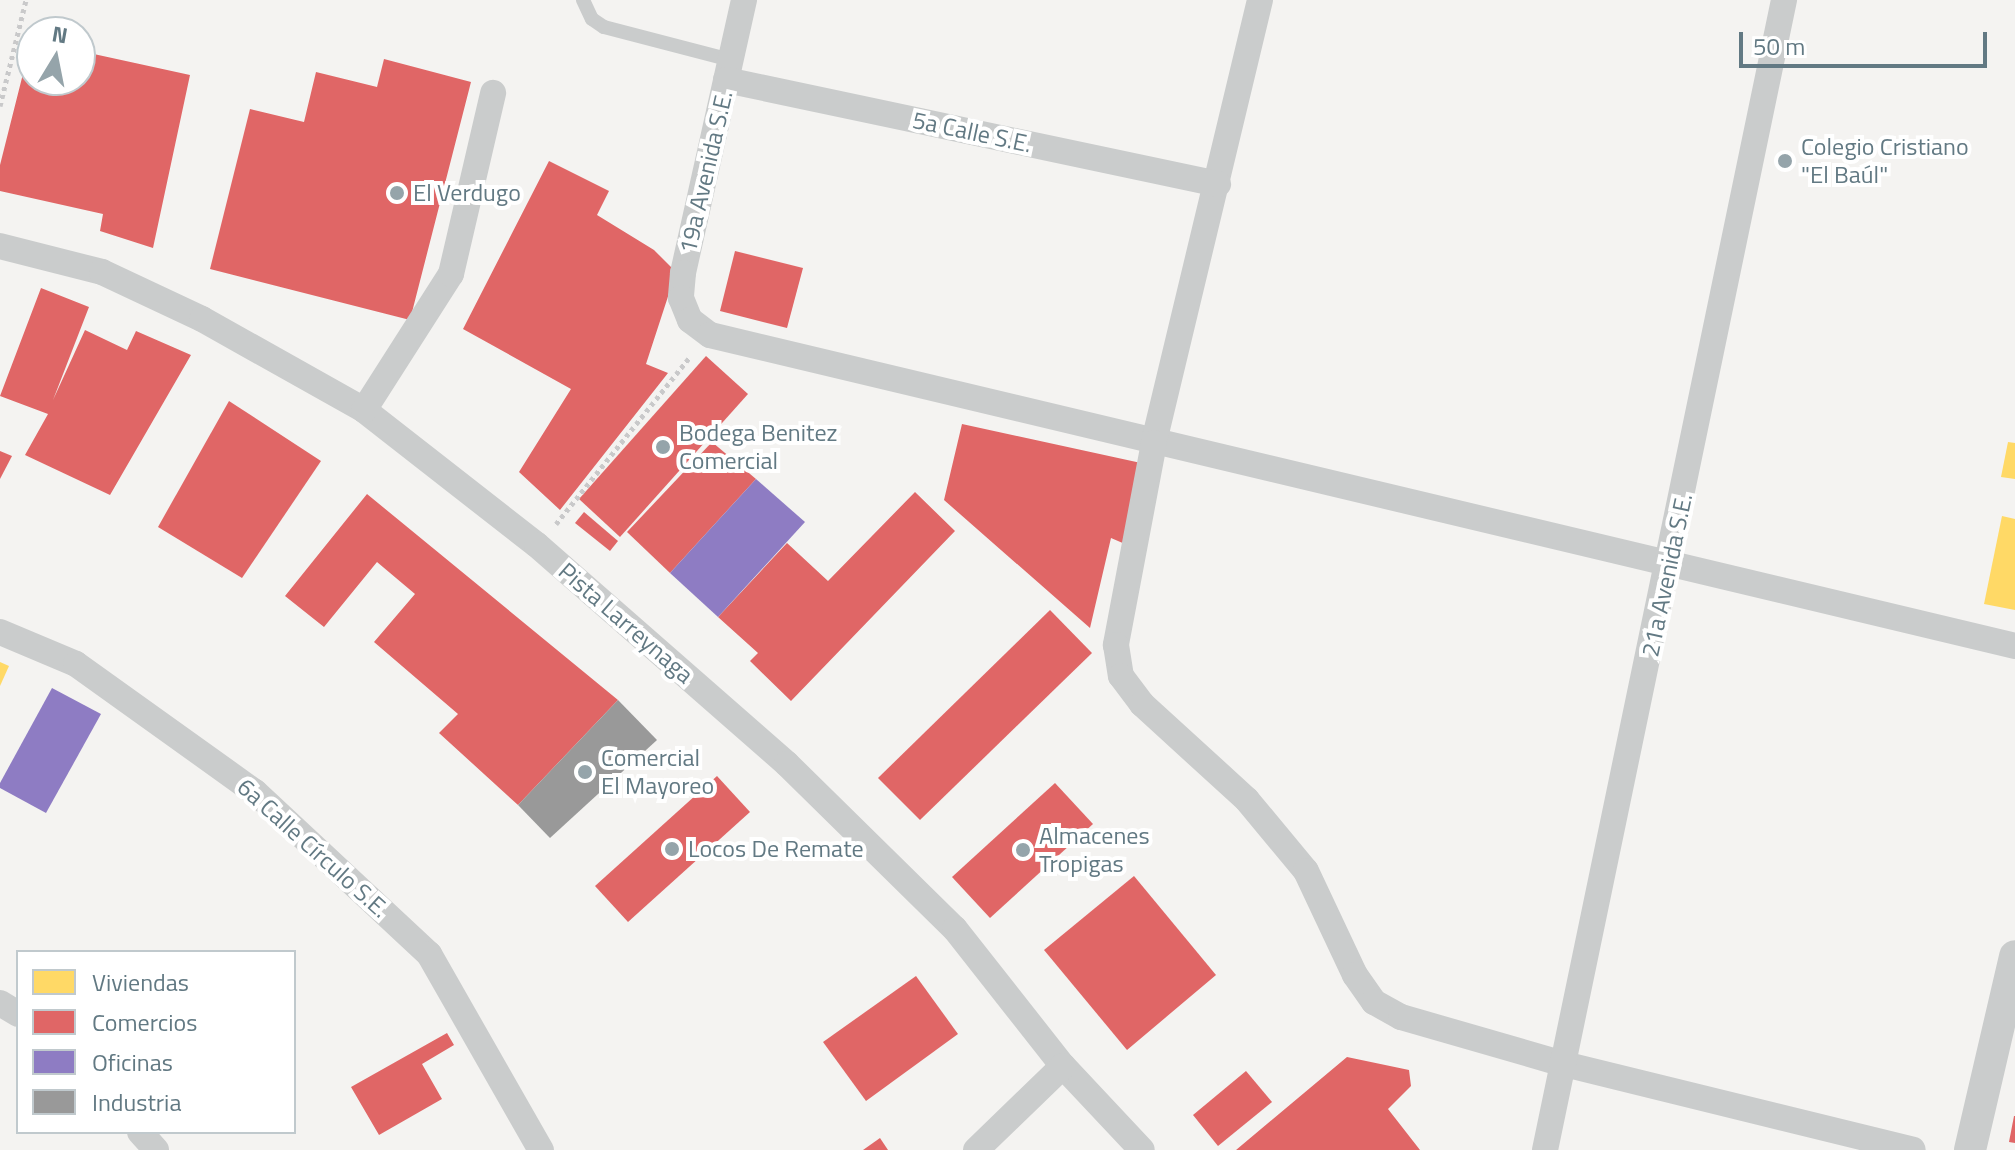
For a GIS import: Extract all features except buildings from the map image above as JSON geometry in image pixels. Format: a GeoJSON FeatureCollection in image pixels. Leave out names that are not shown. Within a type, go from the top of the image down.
{"type":"FeatureCollection","features":[{"type":"Feature","properties":{"kind":"street","name":"19a Avenida S.E."},"geometry":{"type":"LineString","coordinates":[[710,335],[690,320],[681,298],[683,273],[744,0]]}},
{"type":"Feature","properties":{"kind":"street"},"geometry":{"type":"LineString","coordinates":[[1260,0],[1154,443],[1116,645],[1121,676],[1142,704],[1247,800],[1306,871],[1355,975],[1374,1002],[1401,1017],[1564,1064],[1913,1150]]}},
{"type":"Feature","properties":{"kind":"street","name":"21a Avenida S.E."},"geometry":{"type":"LineString","coordinates":[[1545,1150],[1670,562],[1784,0]]}},
{"type":"Feature","properties":{"kind":"street","name":"5a Calle S.E."},"geometry":{"type":"LineString","coordinates":[[729,70],[1218,184]]}},
{"type":"Feature","properties":{"kind":"street"},"geometry":{"type":"LineString","coordinates":[[364,410],[451,274],[493,93]]}},
{"type":"Feature","properties":{"kind":"street","name":"Pista Larreynaga"},"geometry":{"type":"LineString","coordinates":[[0,246],[102,272],[202,319],[364,410],[537,545],[787,764],[955,929],[1063,1066],[1142,1150]]}},
{"type":"Feature","properties":{"kind":"street"},"geometry":{"type":"LineString","coordinates":[[710,335],[2015,646]]}},
{"type":"Feature","properties":{"kind":"street","name":"6a Calle Círculo S.E."},"geometry":{"type":"LineString","coordinates":[[0,632],[76,664],[255,792],[429,954],[541,1150]]}},
{"type":"Feature","properties":{"kind":"street"},"geometry":{"type":"LineString","coordinates":[[1970,1150],[2015,956]]}},
{"type":"Feature","properties":{"kind":"street"},"geometry":{"type":"LineString","coordinates":[[976,1150],[1063,1066]]}},
{"type":"Feature","properties":{"kind":"street"},"geometry":{"type":"LineString","coordinates":[[142,1134],[156,1150]]}},
{"type":"Feature","properties":{"kind":"lane"},"geometry":{"type":"LineString","coordinates":[[583,0],[592,19],[604,27],[729,70]]}},
{"type":"Feature","properties":{"kind":"path"},"geometry":{"type":"LineString","coordinates":[[0,106],[26,0]]}},
{"type":"Feature","properties":{"kind":"path"},"geometry":{"type":"LineString","coordinates":[[537,545],[710,335]]}},
{"type":"Feature","properties":{"kind":"place","name":"Colegio Cristiano \"El Baúl\""},"geometry":{"type":"Point","coordinates":[1785,161]}},
{"type":"Feature","properties":{"kind":"place","name":"El Verdugo"},"geometry":{"type":"Point","coordinates":[397,193]}},
{"type":"Feature","properties":{"kind":"place","name":"Bodega Benitez Comercial"},"geometry":{"type":"Point","coordinates":[663,447]}},
{"type":"Feature","properties":{"kind":"place","name":"Comercial El Mayoreo"},"geometry":{"type":"Point","coordinates":[585,772]}},
{"type":"Feature","properties":{"kind":"place","name":"Locos De Remate"},"geometry":{"type":"Point","coordinates":[672,849]}},
{"type":"Feature","properties":{"kind":"place","name":"Almacenes Tropigas"},"geometry":{"type":"Point","coordinates":[1023,850]}}]}
